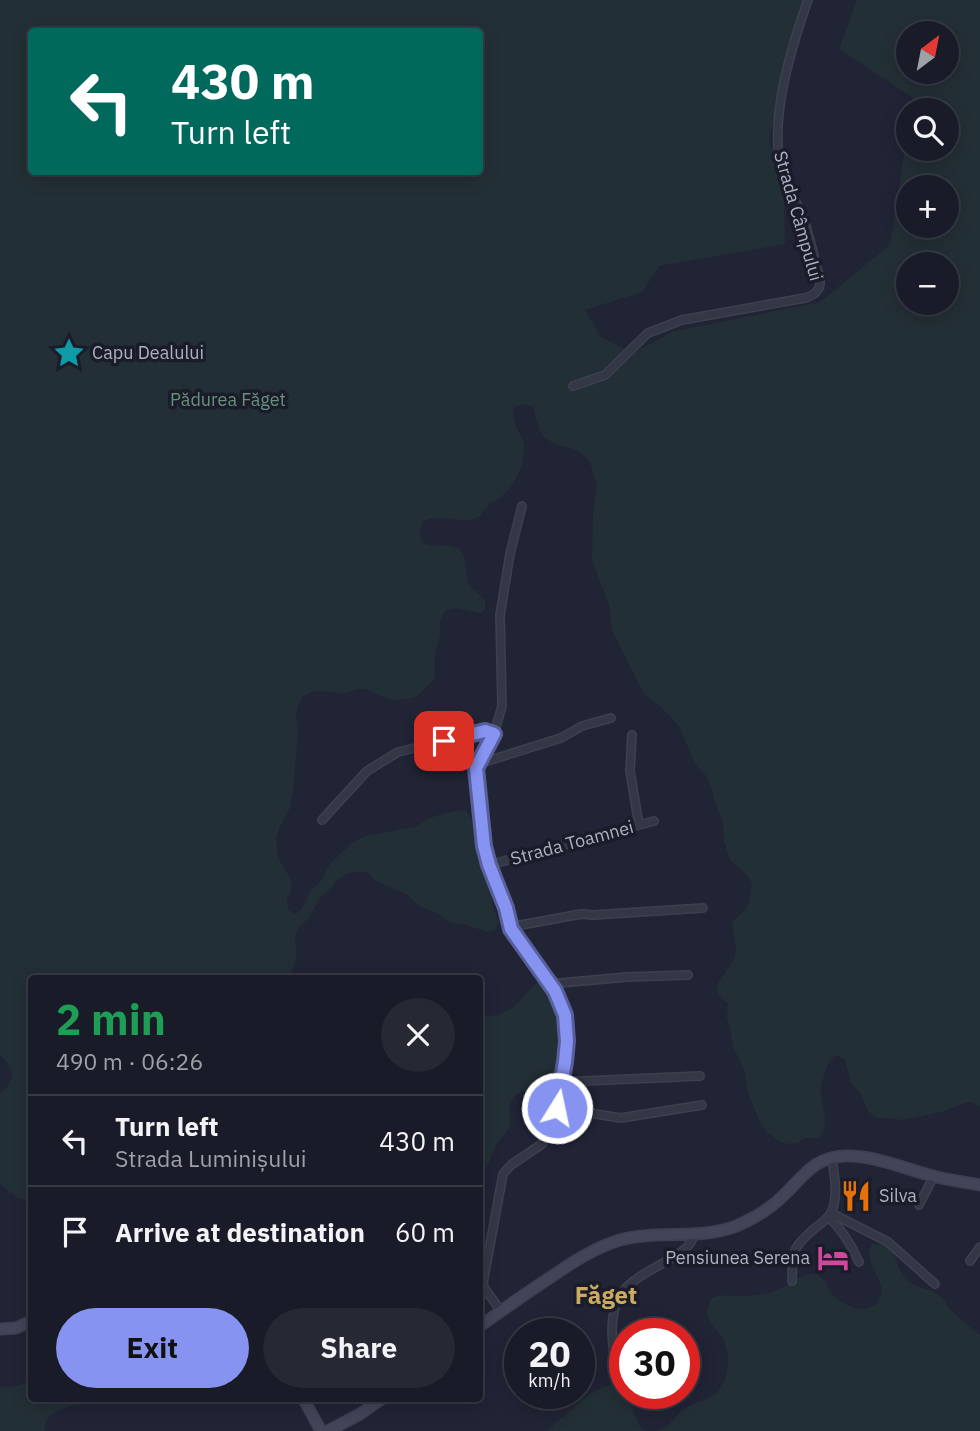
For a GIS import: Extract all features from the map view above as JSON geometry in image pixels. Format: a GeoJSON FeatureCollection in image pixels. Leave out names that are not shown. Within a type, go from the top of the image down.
{"type":"FeatureCollection","features":[{"type":"Feature","properties":{"kind":"main road"},"geometry":{"type":"LineString","coordinates":[[483,1324],[574,1261],[605,1245],[631,1238],[694,1234],[728,1230],[742,1225],[767,1210],[816,1164],[832,1158],[866,1158],[980,1185]]}},
{"type":"Feature","properties":{"kind":"main road"},"geometry":{"type":"LineString","coordinates":[[0,1329],[16,1328],[28,1323]]}},
{"type":"Feature","properties":{"kind":"main road"},"geometry":{"type":"LineString","coordinates":[[305,1402],[321,1431]]}},
{"type":"Feature","properties":{"kind":"main road"},"geometry":{"type":"LineString","coordinates":[[328,1431],[360,1415],[378,1402]]}},
{"type":"Feature","properties":{"kind":"street","name":"Strada Câmpului"},"geometry":{"type":"LineString","coordinates":[[573,386],[605,375],[648,333],[682,320],[804,298],[814,295],[820,287],[805,223],[782,172],[778,149],[778,116],[785,80],[808,0]]}},
{"type":"Feature","properties":{"kind":"street"},"geometry":{"type":"LineString","coordinates":[[501,1311],[483,1283],[503,1174],[511,1165],[542,1144],[553,1128],[567,1041],[565,1015],[559,999],[510,927],[506,908],[489,865],[479,813],[477,764],[494,734],[502,706],[500,615],[510,554],[522,506]]}},
{"type":"Feature","properties":{"kind":"street"},"geometry":{"type":"LineString","coordinates":[[477,764],[561,738],[582,726],[611,718]]}},
{"type":"Feature","properties":{"kind":"street"},"geometry":{"type":"LineString","coordinates":[[322,820],[367,771],[397,752],[485,731],[494,734]]}},
{"type":"Feature","properties":{"kind":"street"},"geometry":{"type":"LineString","coordinates":[[632,735],[630,771],[639,825]]}},
{"type":"Feature","properties":{"kind":"street","name":"Strada Toamnei"},"geometry":{"type":"LineString","coordinates":[[489,865],[654,821]]}},
{"type":"Feature","properties":{"kind":"street"},"geometry":{"type":"LineString","coordinates":[[510,927],[572,915],[703,908]]}},
{"type":"Feature","properties":{"kind":"street"},"geometry":{"type":"LineString","coordinates":[[550,984],[688,975]]}},
{"type":"Feature","properties":{"kind":"street"},"geometry":{"type":"LineString","coordinates":[[561,1082],[700,1076]]}},
{"type":"Feature","properties":{"kind":"street"},"geometry":{"type":"LineString","coordinates":[[557,1108],[621,1118],[702,1105]]}},
{"type":"Feature","properties":{"kind":"street"},"geometry":{"type":"LineString","coordinates":[[792,1281],[793,1256],[797,1244],[830,1215],[836,1185],[832,1158]]}},
{"type":"Feature","properties":{"kind":"street"},"geometry":{"type":"LineString","coordinates":[[919,1205],[934,1176]]}},
{"type":"Feature","properties":{"kind":"street"},"geometry":{"type":"LineString","coordinates":[[830,1215],[851,1243],[859,1262]]}},
{"type":"Feature","properties":{"kind":"street"},"geometry":{"type":"LineString","coordinates":[[830,1215],[888,1242],[935,1284]]}},
{"type":"Feature","properties":{"kind":"street"},"geometry":{"type":"LineString","coordinates":[[614,1318],[615,1306],[627,1286],[681,1253],[693,1241],[694,1234]]}},
{"type":"Feature","properties":{"kind":"street"},"geometry":{"type":"LineString","coordinates":[[970,1261],[980,1247]]}},
{"type":"Feature","properties":{"kind":"green space","name":"Pădurea Făget"},"geometry":{"type":"Polygon","coordinates":[[[0,0],[804,0],[769,139],[784,188],[785,244],[659,266],[642,292],[585,310],[601,337],[632,353],[675,331],[820,302],[890,245],[896,207],[896,238],[959,238],[959,175],[901,175],[903,161],[959,161],[959,98],[913,98],[839,49],[857,0],[980,0],[980,1108],[967,1102],[941,1112],[903,1120],[875,1117],[868,1111],[860,1093],[851,1083],[845,1060],[837,1055],[829,1062],[822,1083],[825,1122],[819,1138],[805,1138],[798,1143],[788,1144],[780,1142],[765,1130],[747,1091],[745,1072],[733,1046],[727,1018],[728,1004],[718,994],[717,985],[735,957],[732,925],[749,903],[752,884],[748,876],[730,860],[724,841],[723,823],[711,786],[694,762],[679,726],[644,694],[612,630],[609,605],[592,560],[593,512],[597,485],[590,462],[580,452],[545,438],[539,430],[533,407],[523,404],[514,409],[513,414],[524,445],[523,459],[510,488],[476,518],[428,519],[423,521],[421,528],[421,537],[427,545],[460,549],[464,557],[468,584],[485,600],[485,609],[479,613],[455,608],[443,613],[435,653],[435,677],[416,697],[393,700],[367,689],[358,689],[344,694],[311,692],[303,697],[296,714],[298,733],[293,792],[289,810],[276,839],[278,858],[290,878],[292,887],[287,900],[288,910],[296,914],[311,890],[321,881],[330,864],[352,843],[365,836],[418,826],[438,815],[466,811],[474,823],[488,878],[499,922],[496,930],[487,932],[464,924],[450,923],[439,914],[421,907],[406,894],[376,881],[369,874],[355,872],[338,879],[298,928],[295,937],[296,960],[290,975],[28,975],[28,1201],[18,1198],[0,1184],[0,1093],[9,1084],[11,1069],[0,1055],[0,0]]]}},
{"type":"Feature","properties":{"kind":"green space"},"geometry":{"type":"Polygon","coordinates":[[[537,983],[545,984],[553,996],[560,1059],[557,1082],[547,1088],[523,1091],[513,1098],[509,1107],[510,1121],[507,1132],[495,1146],[483,1172],[483,1015],[497,1015],[507,1011],[537,983]]]}},
{"type":"Feature","properties":{"kind":"green space"},"geometry":{"type":"Polygon","coordinates":[[[872,1244],[888,1247],[907,1280],[941,1297],[961,1320],[980,1335],[980,1431],[657,1431],[667,1426],[685,1409],[700,1409],[700,1401],[713,1396],[724,1382],[728,1369],[728,1354],[721,1335],[708,1317],[708,1306],[712,1298],[766,1293],[780,1289],[802,1276],[813,1274],[819,1276],[832,1294],[848,1306],[868,1308],[879,1300],[881,1293],[870,1251],[872,1244]]]}},
{"type":"Feature","properties":{"kind":"green space"},"geometry":{"type":"Polygon","coordinates":[[[28,1381],[28,1402],[79,1402],[54,1413],[46,1422],[44,1431],[0,1431],[0,1386],[20,1385],[28,1381]]]}},
{"type":"Feature","properties":{"kind":"green space"},"geometry":{"type":"Polygon","coordinates":[[[609,1386],[609,1409],[633,1409],[640,1426],[646,1431],[548,1431],[572,1409],[595,1409],[595,1392],[609,1386]]]}},
{"type":"Feature","properties":{"kind":"place","name":"Capu Dealului"},"geometry":{"type":"Point","coordinates":[69,353]}},
{"type":"Feature","properties":{"kind":"place","name":"Silva"},"geometry":{"type":"Point","coordinates":[856,1196]}},
{"type":"Feature","properties":{"kind":"place","name":"Pensiunea Serena"},"geometry":{"type":"Point","coordinates":[833,1258]}},
{"type":"Feature","properties":{"kind":"district","name":"Făget"},"geometry":{"type":"Point","coordinates":[606,1296]}},
{"type":"Feature","properties":{"kind":"route"},"geometry":{"type":"LineString","coordinates":[[444,741],[485,731],[494,734],[476,768],[484,846],[511,929],[555,991],[565,1015],[567,1041],[557,1108]]}}]}
